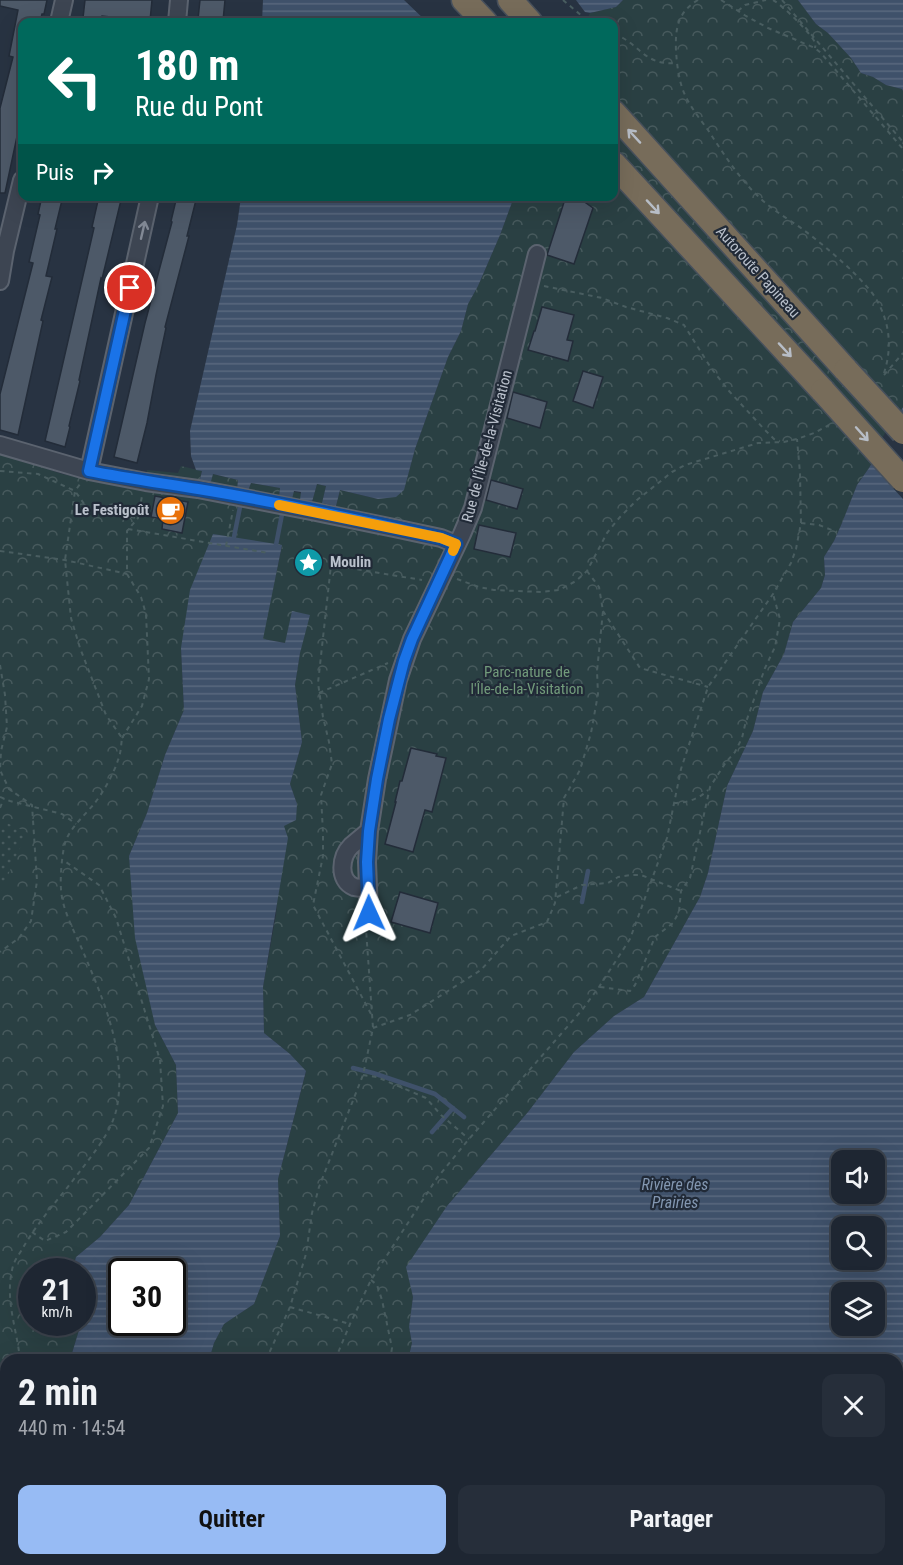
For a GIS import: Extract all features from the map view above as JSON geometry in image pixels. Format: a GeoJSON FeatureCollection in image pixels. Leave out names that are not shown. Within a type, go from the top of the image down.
{"type":"FeatureCollection","features":[{"type":"Feature","properties":{"kind":"highway"},"geometry":{"type":"LineString","coordinates":[[464,0],[481,18]]}},
{"type":"Feature","properties":{"kind":"highway"},"geometry":{"type":"LineString","coordinates":[[510,0],[526,18]]}},
{"type":"Feature","properties":{"kind":"highway","name":"Autoroute Papineau"},"geometry":{"type":"LineString","coordinates":[[618,117],[903,432]]}},
{"type":"Feature","properties":{"kind":"highway"},"geometry":{"type":"LineString","coordinates":[[618,168],[903,480]]}},
{"type":"Feature","properties":{"kind":"street"},"geometry":{"type":"LineString","coordinates":[[60,18],[64,0]]}},
{"type":"Feature","properties":{"kind":"street"},"geometry":{"type":"LineString","coordinates":[[177,18],[179,0]]}},
{"type":"Feature","properties":{"kind":"street"},"geometry":{"type":"LineString","coordinates":[[0,281],[18,197]]}},
{"type":"Feature","properties":{"kind":"street"},"geometry":{"type":"LineString","coordinates":[[89,471],[149,201]]}},
{"type":"Feature","properties":{"kind":"street","name":"Rue de l'Île-de-la-Visitation"},"geometry":{"type":"LineString","coordinates":[[369,913],[367,862],[369,831],[387,729],[404,661],[412,639],[446,578],[456,544],[473,508],[537,254]]}},
{"type":"Feature","properties":{"kind":"street"},"geometry":{"type":"LineString","coordinates":[[0,445],[89,471],[337,516],[441,538],[456,544]]}},
{"type":"Feature","properties":{"kind":"street"},"geometry":{"type":"LineString","coordinates":[[368,888],[353,887],[344,875],[342,867],[350,848],[369,831]]}},
{"type":"Feature","properties":{"kind":"path"},"geometry":{"type":"LineString","coordinates":[[563,0],[584,18]]}},
{"type":"Feature","properties":{"kind":"path"},"geometry":{"type":"LineString","coordinates":[[698,0],[683,12],[676,34],[680,81],[690,104],[745,182],[769,206],[807,233],[867,286],[887,323],[889,333],[888,354],[883,376],[903,353]]}},
{"type":"Feature","properties":{"kind":"path"},"geometry":{"type":"LineString","coordinates":[[722,0],[768,28],[815,48],[854,90],[903,149]]}},
{"type":"Feature","properties":{"kind":"path"},"geometry":{"type":"LineString","coordinates":[[738,11],[745,5],[766,0]]}},
{"type":"Feature","properties":{"kind":"path"},"geometry":{"type":"LineString","coordinates":[[773,0],[780,3],[814,41],[815,48]]}},
{"type":"Feature","properties":{"kind":"path"},"geometry":{"type":"LineString","coordinates":[[783,1],[903,142]]}},
{"type":"Feature","properties":{"kind":"path"},"geometry":{"type":"LineString","coordinates":[[618,35],[625,38],[653,60],[661,63],[677,63]]}},
{"type":"Feature","properties":{"kind":"path"},"geometry":{"type":"LineString","coordinates":[[539,284],[595,296],[684,325],[704,358],[729,391],[774,439],[784,442]]}},
{"type":"Feature","properties":{"kind":"path"},"geometry":{"type":"LineString","coordinates":[[371,1014],[313,905],[323,856],[321,795],[332,764],[318,683],[331,565],[424,580],[446,578],[494,590],[541,592],[559,590],[576,581],[587,571],[607,533],[620,517],[672,471],[758,443],[797,439],[833,423]]}},
{"type":"Feature","properties":{"kind":"path"},"geometry":{"type":"LineString","coordinates":[[338,1354],[371,1280],[437,1178],[582,1010],[630,939],[667,838],[681,769],[708,687],[773,594],[791,563],[796,549],[801,523],[797,439]]}},
{"type":"Feature","properties":{"kind":"path"},"geometry":{"type":"LineString","coordinates":[[0,471],[38,474],[75,490],[87,508],[138,518]]}},
{"type":"Feature","properties":{"kind":"path"},"geometry":{"type":"LineString","coordinates":[[19,1354],[10,1308],[10,1281],[14,1264],[32,1232],[101,1145],[117,1108],[119,1065],[115,1040],[98,986],[68,919],[61,890],[66,840],[76,824],[96,802],[109,780],[119,759],[122,738],[142,706],[149,680],[146,614],[141,597],[127,574],[128,529],[138,518],[146,482]]}},
{"type":"Feature","properties":{"kind":"path"},"geometry":{"type":"LineString","coordinates":[[75,490],[64,560],[71,618],[106,715],[122,738]]}},
{"type":"Feature","properties":{"kind":"path"},"geometry":{"type":"LineString","coordinates":[[801,523],[819,525],[837,532]]}},
{"type":"Feature","properties":{"kind":"path"},"geometry":{"type":"LineString","coordinates":[[226,546],[230,524]]}},
{"type":"Feature","properties":{"kind":"path"},"geometry":{"type":"LineString","coordinates":[[128,529],[268,553]]}},
{"type":"Feature","properties":{"kind":"path"},"geometry":{"type":"LineString","coordinates":[[173,537],[174,532]]}},
{"type":"Feature","properties":{"kind":"path"},"geometry":{"type":"LineString","coordinates":[[0,551],[64,560],[127,574]]}},
{"type":"Feature","properties":{"kind":"path"},"geometry":{"type":"LineString","coordinates":[[373,1028],[410,1015],[481,970],[511,936],[547,922],[555,903],[564,798],[580,770],[597,704],[597,671],[603,611],[598,587],[587,571]]}},
{"type":"Feature","properties":{"kind":"path"},"geometry":{"type":"LineString","coordinates":[[599,987],[630,991],[635,985],[655,937],[673,923],[679,912],[681,891],[690,878],[710,788],[742,738],[765,668],[775,647],[780,619],[773,594]]}},
{"type":"Feature","properties":{"kind":"path"},"geometry":{"type":"LineString","coordinates":[[603,611],[640,668],[708,687]]}},
{"type":"Feature","properties":{"kind":"path"},"geometry":{"type":"LineString","coordinates":[[319,693],[396,660],[404,661]]}},
{"type":"Feature","properties":{"kind":"path"},"geometry":{"type":"LineString","coordinates":[[0,665],[7,727],[1,751],[0,770],[9,789],[32,805]]}},
{"type":"Feature","properties":{"kind":"path"},"geometry":{"type":"LineString","coordinates":[[674,803],[699,797],[710,788]]}},
{"type":"Feature","properties":{"kind":"path"},"geometry":{"type":"LineString","coordinates":[[0,797],[62,814],[76,824]]}},
{"type":"Feature","properties":{"kind":"path"},"geometry":{"type":"LineString","coordinates":[[0,808],[4,798]]}},
{"type":"Feature","properties":{"kind":"path"},"geometry":{"type":"LineString","coordinates":[[0,952],[19,938],[31,921],[38,881],[32,805]]}},
{"type":"Feature","properties":{"kind":"path"},"geometry":{"type":"LineString","coordinates":[[32,1232],[45,1241],[66,1232],[149,1148],[163,1106],[160,1060],[116,918],[99,885],[63,860]]}},
{"type":"Feature","properties":{"kind":"path"},"geometry":{"type":"LineString","coordinates":[[555,898],[582,885],[608,883],[631,875],[641,875],[681,891]]}},
{"type":"Feature","properties":{"kind":"path"},"geometry":{"type":"LineString","coordinates":[[269,1354],[290,1307],[306,1254],[312,1213],[319,1187],[363,1075],[373,1028],[366,923],[369,913]]}},
{"type":"Feature","properties":{"kind":"path"},"geometry":{"type":"LineString","coordinates":[[363,1075],[377,1077],[426,1098],[441,1115],[470,1139]]}},
{"type":"Feature","properties":{"kind":"path"},"geometry":{"type":"LineString","coordinates":[[371,1280],[377,1285],[382,1300],[392,1348],[391,1354]]}},
{"type":"Feature","properties":{"kind":"path"},"geometry":{"type":"LineString","coordinates":[[290,1307],[350,1324]]}},
{"type":"Feature","properties":{"kind":"green space","name":"Parc-nature de l'Île-de-la-Visitation"},"geometry":{"type":"Polygon","coordinates":[[[623,0],[798,0],[816,24],[828,33],[851,58],[861,73],[903,91],[903,407],[857,485],[834,541],[824,557],[825,575],[821,588],[793,622],[784,654],[763,692],[753,731],[727,786],[708,873],[700,897],[644,997],[614,1016],[574,1052],[528,1112],[447,1206],[407,1267],[413,1297],[409,1327],[412,1343],[409,1354],[211,1354],[224,1324],[254,1304],[280,1236],[278,1179],[306,1072],[290,1054],[264,1033],[263,987],[276,915],[283,826],[297,804],[290,784],[302,742],[295,685],[300,653],[286,643],[262,639],[282,546],[181,648],[184,710],[165,755],[147,813],[129,856],[155,1025],[176,1065],[178,1113],[129,1205],[100,1237],[76,1258],[18,1258],[18,1336],[77,1336],[72,1354],[0,1354],[0,453],[62,474],[142,490],[147,470],[178,473],[181,466],[202,471],[199,482],[212,474],[238,480],[237,488],[248,491],[251,483],[280,488],[279,496],[297,492],[312,502],[317,484],[326,486],[322,503],[336,506],[340,490],[378,499],[407,478],[448,357],[461,331],[468,304],[478,286],[513,201],[618,201],[618,18],[588,18],[590,13],[616,7],[623,0]]]}},
{"type":"Feature","properties":{"kind":"green space"},"geometry":{"type":"Polygon","coordinates":[[[0,820],[27,832],[0,893],[0,820]]]}},
{"type":"Feature","properties":{"kind":"water"},"geometry":{"type":"Polygon","coordinates":[[[263,0],[404,0],[423,18],[262,18],[263,0]]]}},
{"type":"Feature","properties":{"kind":"water"},"geometry":{"type":"Polygon","coordinates":[[[576,0],[623,0],[616,7],[590,13],[585,12],[576,0]]]}},
{"type":"Feature","properties":{"kind":"water"},"geometry":{"type":"Polygon","coordinates":[[[798,0],[903,0],[903,91],[861,73],[851,58],[828,33],[816,24],[798,0]]]}},
{"type":"Feature","properties":{"kind":"water"},"geometry":{"type":"Polygon","coordinates":[[[240,201],[513,201],[478,286],[468,304],[461,331],[448,357],[415,449],[404,490],[396,497],[378,499],[340,490],[336,506],[322,503],[326,486],[317,484],[312,502],[300,500],[301,492],[294,491],[292,499],[279,497],[280,488],[251,483],[248,491],[237,489],[238,480],[213,474],[210,485],[199,483],[202,471],[196,470],[191,456],[190,431],[240,201]]]}},
{"type":"Feature","properties":{"kind":"water","name":"Rivière des Prairies"},"geometry":{"type":"Polygon","coordinates":[[[903,407],[903,1354],[409,1354],[412,1343],[409,1327],[413,1297],[406,1267],[447,1206],[528,1112],[574,1052],[614,1016],[644,997],[700,897],[708,873],[727,786],[753,731],[763,692],[784,654],[793,622],[821,588],[825,575],[824,557],[842,523],[857,485],[903,407]]]}},
{"type":"Feature","properties":{"kind":"water"},"geometry":{"type":"Polygon","coordinates":[[[213,534],[282,545],[263,639],[285,643],[292,611],[310,615],[300,653],[295,685],[302,742],[290,784],[297,804],[296,820],[284,826],[288,838],[263,987],[264,1033],[290,1054],[306,1071],[278,1179],[280,1236],[254,1304],[224,1324],[211,1354],[72,1354],[77,1336],[96,1336],[96,1258],[76,1257],[100,1237],[129,1205],[178,1113],[176,1065],[155,1025],[135,938],[129,856],[147,813],[165,755],[184,710],[181,648],[190,590],[213,534]]]}},
{"type":"Feature","properties":{"kind":"pier"},"geometry":{"type":"Polygon","coordinates":[[[899,408],[903,413],[903,499],[869,462],[899,408]]]}},
{"type":"Feature","properties":{"kind":"building"},"geometry":{"type":"Polygon","coordinates":[[[0,0],[47,0],[41,18],[18,18],[18,132],[5,193],[0,193],[0,108],[13,57],[9,56],[18,10],[0,6],[0,0]]]}},
{"type":"Feature","properties":{"kind":"building"},"geometry":{"type":"Polygon","coordinates":[[[85,0],[152,0],[150,18],[102,16],[102,18],[83,18],[85,0]]]}},
{"type":"Feature","properties":{"kind":"building"},"geometry":{"type":"Polygon","coordinates":[[[200,0],[225,0],[223,18],[198,18],[200,0]]]}},
{"type":"Feature","properties":{"kind":"building"},"geometry":{"type":"Polygon","coordinates":[[[41,201],[62,201],[46,276],[52,277],[18,435],[0,430],[0,394],[33,263],[29,262],[40,215],[38,214],[41,201]]]}},
{"type":"Feature","properties":{"kind":"building"},"geometry":{"type":"Polygon","coordinates":[[[98,201],[121,201],[101,278],[65,447],[45,441],[94,228],[92,227],[98,201]]]}},
{"type":"Feature","properties":{"kind":"building"},"geometry":{"type":"Polygon","coordinates":[[[176,201],[196,201],[165,327],[137,463],[114,457],[176,201]]]}},
{"type":"Feature","properties":{"kind":"building"},"geometry":{"type":"Polygon","coordinates":[[[564,201],[583,201],[593,208],[574,264],[547,255],[564,201]]]}},
{"type":"Feature","properties":{"kind":"building"},"geometry":{"type":"Polygon","coordinates":[[[542,307],[574,315],[567,340],[573,341],[568,361],[528,350],[542,307]]]}},
{"type":"Feature","properties":{"kind":"building"},"geometry":{"type":"Polygon","coordinates":[[[583,371],[603,377],[593,408],[573,401],[583,371]]]}},
{"type":"Feature","properties":{"kind":"building"},"geometry":{"type":"Polygon","coordinates":[[[513,392],[547,402],[540,428],[507,418],[513,392]]]}},
{"type":"Feature","properties":{"kind":"building"},"geometry":{"type":"Polygon","coordinates":[[[491,480],[523,489],[517,509],[486,500],[491,480]]]}},
{"type":"Feature","properties":{"kind":"building"},"geometry":{"type":"Polygon","coordinates":[[[155,496],[188,502],[182,533],[162,529],[163,519],[151,517],[155,496]]]}},
{"type":"Feature","properties":{"kind":"building"},"geometry":{"type":"Polygon","coordinates":[[[479,525],[516,533],[510,557],[474,549],[479,525]]]}},
{"type":"Feature","properties":{"kind":"building"},"geometry":{"type":"Polygon","coordinates":[[[411,748],[446,758],[432,812],[425,810],[413,852],[385,844],[400,781],[402,781],[411,748]]]}},
{"type":"Feature","properties":{"kind":"building"},"geometry":{"type":"Polygon","coordinates":[[[400,892],[438,903],[430,933],[391,922],[400,892]]]}},
{"type":"Feature","properties":{"kind":"waterway"},"geometry":{"type":"LineString","coordinates":[[234,537],[241,502]]}},
{"type":"Feature","properties":{"kind":"waterway"},"geometry":{"type":"LineString","coordinates":[[276,545],[283,509]]}},
{"type":"Feature","properties":{"kind":"waterway"},"geometry":{"type":"LineString","coordinates":[[582,902],[588,871]]}},
{"type":"Feature","properties":{"kind":"waterway"},"geometry":{"type":"LineString","coordinates":[[353,1068],[435,1094],[464,1117]]}},
{"type":"Feature","properties":{"kind":"waterway"},"geometry":{"type":"LineString","coordinates":[[432,1132],[453,1108]]}},
{"type":"Feature","properties":{"kind":"slow traffic"},"geometry":{"type":"LineString","coordinates":[[279,505],[441,538],[456,544],[453,551]]}},
{"type":"Feature","properties":{"kind":"place","name":"Le Festigoût"},"geometry":{"type":"Point","coordinates":[170,510]}},
{"type":"Feature","properties":{"kind":"place","name":"Moulin"},"geometry":{"type":"Point","coordinates":[309,562]}},
{"type":"Feature","properties":{"kind":"route"},"geometry":{"type":"LineString","coordinates":[[130,288],[89,471],[319,512],[441,538],[456,544],[412,639],[398,680],[377,779],[369,831],[367,862],[369,913]]}}]}
